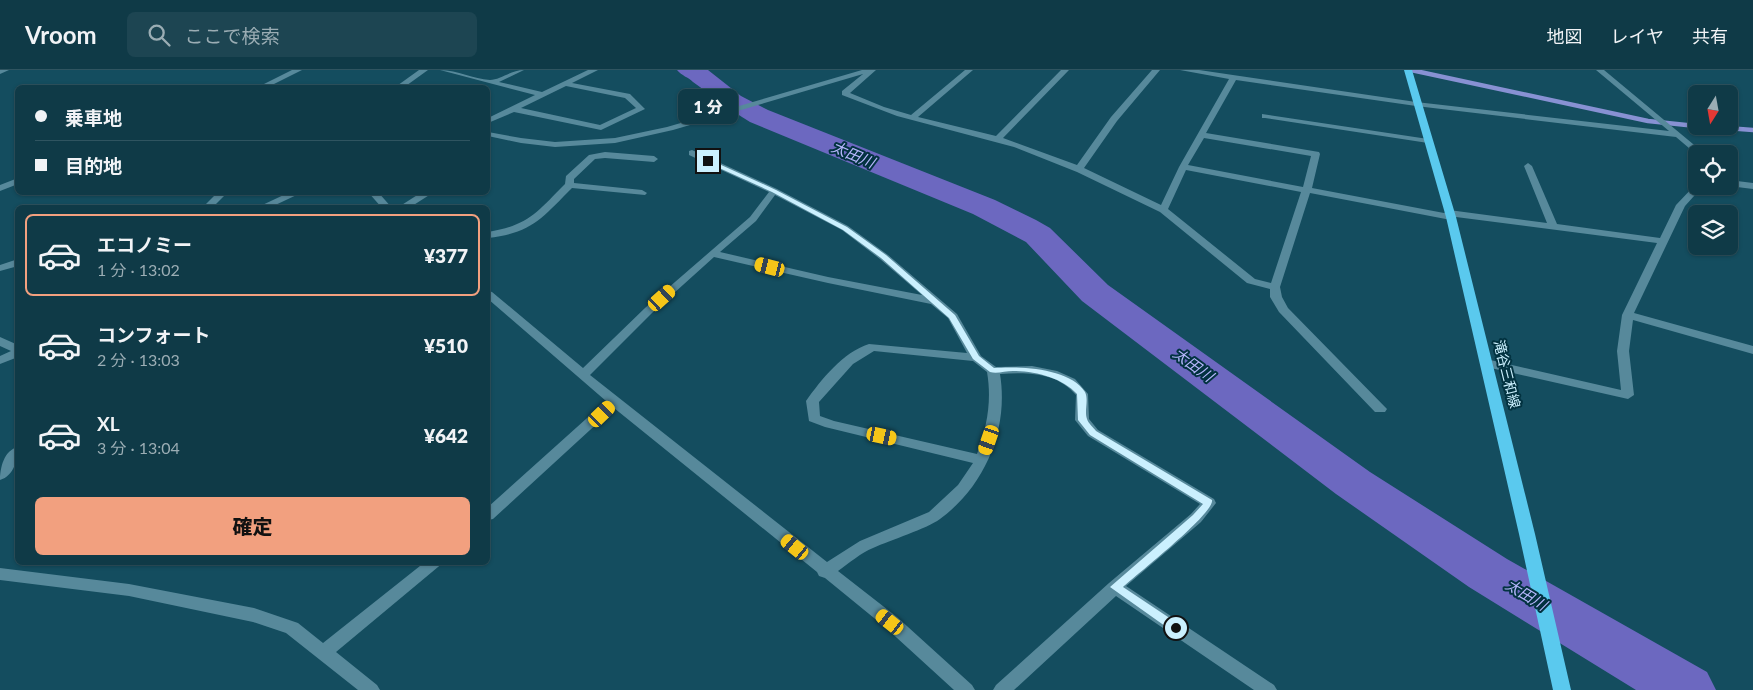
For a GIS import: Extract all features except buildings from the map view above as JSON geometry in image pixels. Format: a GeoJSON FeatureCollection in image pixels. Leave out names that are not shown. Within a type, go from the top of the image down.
{"type":"FeatureCollection","features":[{"type":"Feature","properties":{"kind":"main road","name":"滝谷三和線"},"geometry":{"type":"LineString","coordinates":[[1408,70],[1416,104],[1450,215],[1527,534],[1562,690]]}},
{"type":"Feature","properties":{"kind":"street"},"geometry":{"type":"LineString","coordinates":[[0,72],[5,70]]}},
{"type":"Feature","properties":{"kind":"street"},"geometry":{"type":"LineString","coordinates":[[264,85],[298,70]]}},
{"type":"Feature","properties":{"kind":"street"},"geometry":{"type":"LineString","coordinates":[[402,85],[424,70]]}},
{"type":"Feature","properties":{"kind":"street"},"geometry":{"type":"LineString","coordinates":[[444,70],[543,95]]}},
{"type":"Feature","properties":{"kind":"street"},"geometry":{"type":"LineString","coordinates":[[493,82],[520,70]]}},
{"type":"Feature","properties":{"kind":"street"},"geometry":{"type":"LineString","coordinates":[[490,120],[594,70]]}},
{"type":"Feature","properties":{"kind":"street"},"geometry":{"type":"LineString","coordinates":[[490,134],[537,143],[577,144],[633,138],[870,70]]}},
{"type":"Feature","properties":{"kind":"street"},"geometry":{"type":"LineString","coordinates":[[870,70],[845,93],[880,108],[997,139],[1079,169],[1163,210],[1251,282],[1275,287]]}},
{"type":"Feature","properties":{"kind":"street"},"geometry":{"type":"LineString","coordinates":[[913,117],[969,70]]}},
{"type":"Feature","properties":{"kind":"street"},"geometry":{"type":"LineString","coordinates":[[997,139],[1065,70]]}},
{"type":"Feature","properties":{"kind":"street"},"geometry":{"type":"LineString","coordinates":[[1079,169],[1114,119],[1156,70]]}},
{"type":"Feature","properties":{"kind":"street"},"geometry":{"type":"LineString","coordinates":[[1184,70],[1416,104],[1679,135]]}},
{"type":"Feature","properties":{"kind":"street"},"geometry":{"type":"LineString","coordinates":[[1600,70],[1691,145]]}},
{"type":"Feature","properties":{"kind":"street"},"geometry":{"type":"LineString","coordinates":[[1163,210],[1183,167],[1234,78]]}},
{"type":"Feature","properties":{"kind":"street"},"geometry":{"type":"LineString","coordinates":[[513,109],[601,128],[641,109],[627,96],[565,84]]}},
{"type":"Feature","properties":{"kind":"street"},"geometry":{"type":"LineString","coordinates":[[1265,116],[1428,141]]}},
{"type":"Feature","properties":{"kind":"street"},"geometry":{"type":"LineString","coordinates":[[1203,134],[1316,154],[1307,190],[1275,287],[1276,297],[1284,310],[1380,409]]}},
{"type":"Feature","properties":{"kind":"street"},"geometry":{"type":"LineString","coordinates":[[692,153],[774,191],[845,228],[884,257],[952,316],[976,358],[992,371],[997,402],[995,420],[982,460],[963,489],[934,516],[866,545],[824,572]]}},
{"type":"Feature","properties":{"kind":"street"},"geometry":{"type":"LineString","coordinates":[[570,185],[569,178],[592,157],[605,155],[654,159]]}},
{"type":"Feature","properties":{"kind":"street"},"geometry":{"type":"LineString","coordinates":[[1528,166],[1554,228]]}},
{"type":"Feature","properties":{"kind":"street"},"geometry":{"type":"LineString","coordinates":[[1183,167],[1450,215],[1662,241]]}},
{"type":"Feature","properties":{"kind":"street"},"geometry":{"type":"LineString","coordinates":[[0,188],[15,182]]}},
{"type":"Feature","properties":{"kind":"street"},"geometry":{"type":"LineString","coordinates":[[1738,184],[1753,186]]}},
{"type":"Feature","properties":{"kind":"street"},"geometry":{"type":"LineString","coordinates":[[570,185],[642,193]]}},
{"type":"Feature","properties":{"kind":"street"},"geometry":{"type":"LineString","coordinates":[[490,235],[511,231],[533,221],[570,185]]}},
{"type":"Feature","properties":{"kind":"street"},"geometry":{"type":"LineString","coordinates":[[584,375],[649,310],[753,219],[774,191]]}},
{"type":"Feature","properties":{"kind":"street"},"geometry":{"type":"LineString","coordinates":[[209,205],[221,195]]}},
{"type":"Feature","properties":{"kind":"street"},"geometry":{"type":"LineString","coordinates":[[267,205],[292,195]]}},
{"type":"Feature","properties":{"kind":"street"},"geometry":{"type":"LineString","coordinates":[[375,195],[385,205]]}},
{"type":"Feature","properties":{"kind":"street"},"geometry":{"type":"LineString","coordinates":[[406,205],[425,195]]}},
{"type":"Feature","properties":{"kind":"street"},"geometry":{"type":"LineString","coordinates":[[1486,363],[1628,395],[1623,351],[1628,315],[1662,241],[1681,205],[1690,195]]}},
{"type":"Feature","properties":{"kind":"street"},"geometry":{"type":"LineString","coordinates":[[712,253],[828,280],[936,302]]}},
{"type":"Feature","properties":{"kind":"street"},"geometry":{"type":"LineString","coordinates":[[0,268],[15,263]]}},
{"type":"Feature","properties":{"kind":"street"},"geometry":{"type":"LineString","coordinates":[[490,296],[614,402],[824,572],[890,622],[966,690]]}},
{"type":"Feature","properties":{"kind":"street"},"geometry":{"type":"LineString","coordinates":[[1628,315],[1753,350]]}},
{"type":"Feature","properties":{"kind":"street"},"geometry":{"type":"LineString","coordinates":[[0,341],[15,350]]}},
{"type":"Feature","properties":{"kind":"street"},"geometry":{"type":"LineString","coordinates":[[976,358],[873,347],[863,348],[854,355],[812,402],[814,418],[830,424],[982,460]]}},
{"type":"Feature","properties":{"kind":"street"},"geometry":{"type":"LineString","coordinates":[[0,360],[15,353]]}},
{"type":"Feature","properties":{"kind":"street"},"geometry":{"type":"LineString","coordinates":[[992,371],[1015,369],[1050,374],[1071,382],[1082,394],[1082,420],[1093,433],[1208,503],[1196,518],[1115,587],[1002,690]]}},
{"type":"Feature","properties":{"kind":"street"},"geometry":{"type":"LineString","coordinates":[[490,513],[614,402]]}},
{"type":"Feature","properties":{"kind":"street"},"geometry":{"type":"LineString","coordinates":[[0,475],[15,455]]}},
{"type":"Feature","properties":{"kind":"street"},"geometry":{"type":"LineString","coordinates":[[324,652],[432,565]]}},
{"type":"Feature","properties":{"kind":"street"},"geometry":{"type":"LineString","coordinates":[[0,574],[129,590],[254,615],[292,628],[371,690]]}},
{"type":"Feature","properties":{"kind":"street"},"geometry":{"type":"LineString","coordinates":[[1115,587],[1268,690]]}},
{"type":"Feature","properties":{"kind":"waterway","name":"太田川"},"geometry":{"type":"LineString","coordinates":[[689,70],[700,75],[732,101],[759,116],[984,207],[1038,235],[1095,293],[1353,483],[1488,573],[1686,690]]}},
{"type":"Feature","properties":{"kind":"waterway"},"geometry":{"type":"LineString","coordinates":[[1411,70],[1648,121],[1688,125]]}},
{"type":"Feature","properties":{"kind":"waterway"},"geometry":{"type":"LineString","coordinates":[[1738,129],[1753,130]]}},
{"type":"Feature","properties":{"kind":"route"},"geometry":{"type":"LineString","coordinates":[[708,161],[774,191],[845,228],[884,257],[952,316],[967,339],[976,358],[992,371],[1015,369],[1050,374],[1071,382],[1082,394],[1082,420],[1093,433],[1129,453],[1208,503],[1196,518],[1115,587],[1176,628]]}}]}
